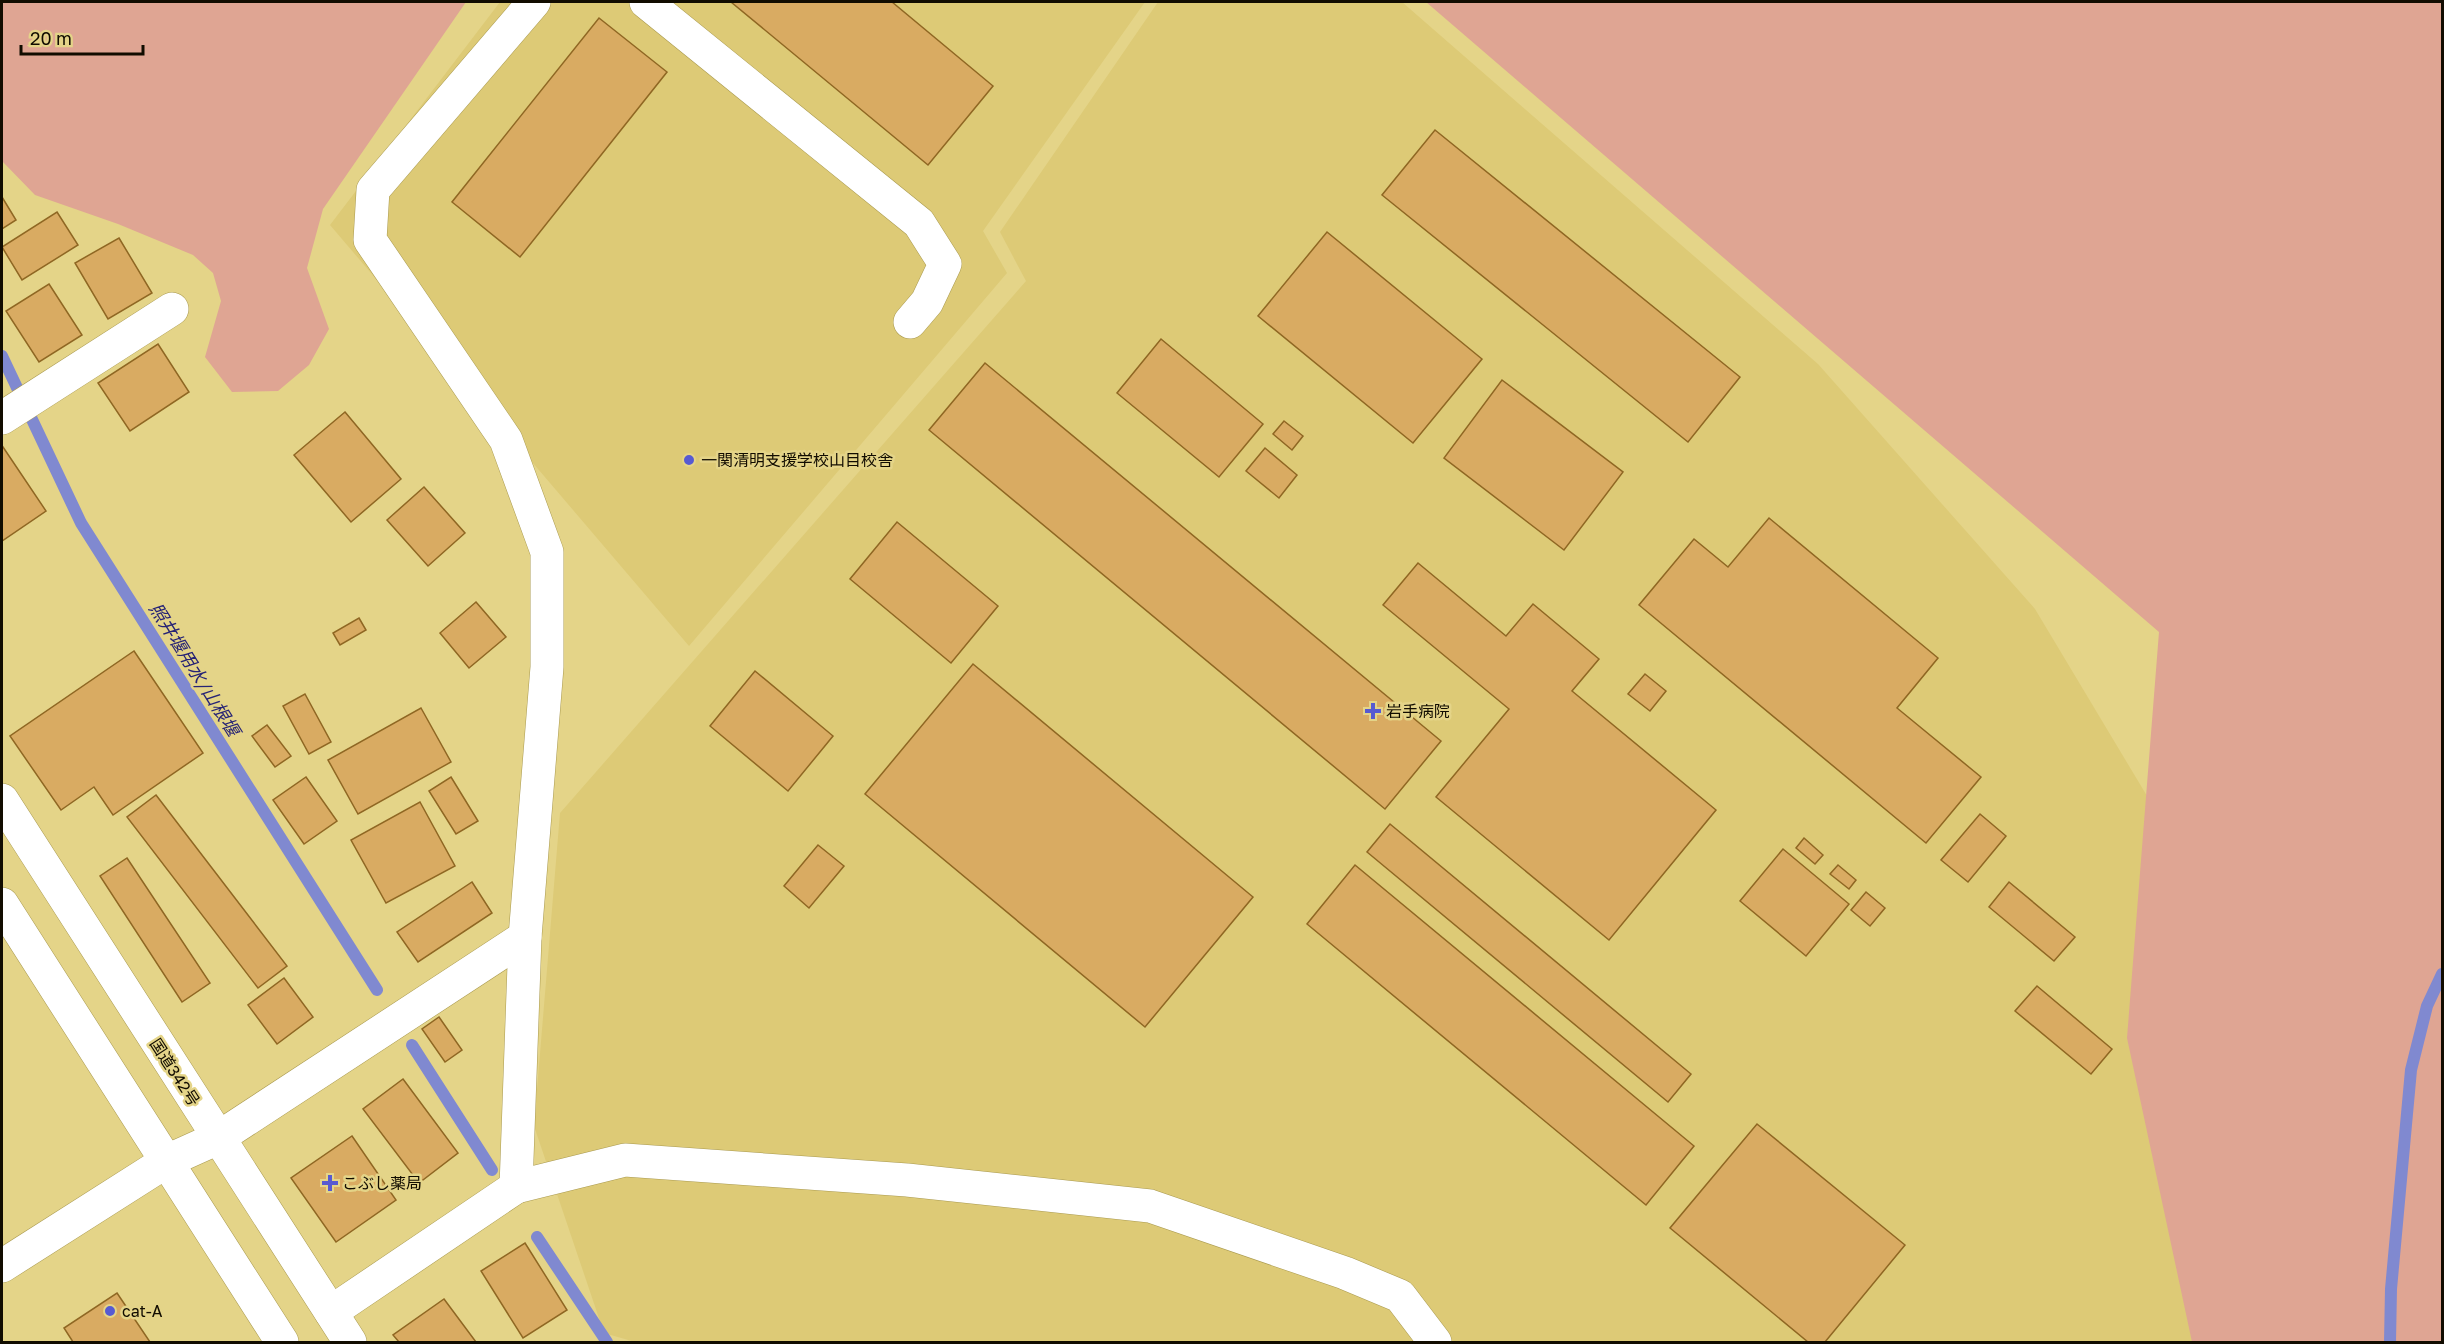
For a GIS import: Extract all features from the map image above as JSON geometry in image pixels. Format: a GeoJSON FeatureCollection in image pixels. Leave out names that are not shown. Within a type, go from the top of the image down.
{"type":"FeatureCollection","features":[{"type":"Feature","properties":{"kind":"main road"},"geometry":{"type":"LineString","coordinates":[[516,1187],[525,937],[548,667],[547,552],[506,440],[369,240],[373,190],[534,2]]}},
{"type":"Feature","properties":{"kind":"main road"},"geometry":{"type":"LineString","coordinates":[[646,2],[920,223],[945,264],[927,302],[910,322]]}},
{"type":"Feature","properties":{"kind":"main road"},"geometry":{"type":"LineString","coordinates":[[3,411],[172,309]]}},
{"type":"Feature","properties":{"kind":"main road","name":"国道342号"},"geometry":{"type":"LineString","coordinates":[[2,800],[350,1342]]}},
{"type":"Feature","properties":{"kind":"main road"},"geometry":{"type":"LineString","coordinates":[[2,904],[282,1342]]}},
{"type":"Feature","properties":{"kind":"main road"},"geometry":{"type":"LineString","coordinates":[[2,1266],[167,1161],[218,1138],[525,937]]}},
{"type":"Feature","properties":{"kind":"main road"},"geometry":{"type":"LineString","coordinates":[[331,1312],[516,1187],[625,1160],[907,1180],[1150,1206],[1345,1273],[1400,1296],[1435,1342]]}},
{"type":"Feature","properties":{"kind":"shaded area"},"geometry":{"type":"Polygon","coordinates":[[[2,2],[466,2],[323,209],[307,268],[329,329],[309,365],[278,391],[232,392],[205,357],[221,301],[213,273],[193,255],[118,224],[35,195],[2,161],[2,2]]]}},
{"type":"Feature","properties":{"kind":"shaded area","name":"一関清明支援学校山目校舎"},"geometry":{"type":"Polygon","coordinates":[[[500,2],[1145,2],[983,231],[1007,273],[689,646],[330,225],[500,2]]]}},
{"type":"Feature","properties":{"kind":"shaded area","name":"岩手病院"},"geometry":{"type":"Polygon","coordinates":[[[1158,2],[1402,2],[1818,364],[2035,609],[2298,1048],[2384,1342],[635,1342],[604,1333],[534,1126],[560,813],[1026,281],[1000,232],[1158,2]]]}},
{"type":"Feature","properties":{"kind":"shaded area"},"geometry":{"type":"Polygon","coordinates":[[[1426,2],[2442,2],[2442,1342],[2192,1342],[2127,1038],[2159,632],[1426,2]]]}},
{"type":"Feature","properties":{"kind":"building"},"geometry":{"type":"Polygon","coordinates":[[[731,2],[892,2],[993,86],[928,165],[731,2]]]}},
{"type":"Feature","properties":{"kind":"building"},"geometry":{"type":"Polygon","coordinates":[[[599,18],[667,72],[520,257],[452,202],[599,18]]]}},
{"type":"Feature","properties":{"kind":"building"},"geometry":{"type":"Polygon","coordinates":[[[1435,130],[1740,377],[1688,442],[1382,195],[1435,130]]]}},
{"type":"Feature","properties":{"kind":"building"},"geometry":{"type":"Polygon","coordinates":[[[2,197],[16,220],[2,229],[2,197]]]}},
{"type":"Feature","properties":{"kind":"building"},"geometry":{"type":"Polygon","coordinates":[[[57,212],[78,245],[22,280],[2,247],[57,212]]]}},
{"type":"Feature","properties":{"kind":"building"},"geometry":{"type":"Polygon","coordinates":[[[1327,232],[1482,359],[1413,443],[1258,316],[1327,232]]]}},
{"type":"Feature","properties":{"kind":"building"},"geometry":{"type":"Polygon","coordinates":[[[119,238],[152,293],[108,319],[75,263],[119,238]]]}},
{"type":"Feature","properties":{"kind":"building"},"geometry":{"type":"Polygon","coordinates":[[[49,284],[82,335],[39,362],[6,311],[49,284]]]}},
{"type":"Feature","properties":{"kind":"building"},"geometry":{"type":"Polygon","coordinates":[[[1161,339],[1263,424],[1219,477],[1117,393],[1161,339]]]}},
{"type":"Feature","properties":{"kind":"building"},"geometry":{"type":"Polygon","coordinates":[[[158,344],[189,392],[130,431],[98,383],[158,344]]]}},
{"type":"Feature","properties":{"kind":"building"},"geometry":{"type":"Polygon","coordinates":[[[985,363],[1441,741],[1385,809],[929,430],[985,363]]]}},
{"type":"Feature","properties":{"kind":"building"},"geometry":{"type":"Polygon","coordinates":[[[1502,380],[1623,472],[1564,550],[1444,458],[1502,380]]]}},
{"type":"Feature","properties":{"kind":"building"},"geometry":{"type":"Polygon","coordinates":[[[345,412],[401,479],[351,522],[294,455],[345,412]]]}},
{"type":"Feature","properties":{"kind":"building"},"geometry":{"type":"Polygon","coordinates":[[[1284,421],[1303,436],[1292,450],[1273,434],[1284,421]]]}},
{"type":"Feature","properties":{"kind":"building"},"geometry":{"type":"Polygon","coordinates":[[[2,448],[46,511],[2,541],[2,448]]]}},
{"type":"Feature","properties":{"kind":"building"},"geometry":{"type":"Polygon","coordinates":[[[1265,448],[1297,475],[1279,498],[1246,471],[1265,448]]]}},
{"type":"Feature","properties":{"kind":"building"},"geometry":{"type":"Polygon","coordinates":[[[424,487],[465,533],[428,566],[387,520],[424,487]]]}},
{"type":"Feature","properties":{"kind":"building"},"geometry":{"type":"Polygon","coordinates":[[[1769,518],[1938,658],[1897,708],[1981,777],[1926,843],[1639,605],[1694,539],[1728,567],[1769,518]]]}},
{"type":"Feature","properties":{"kind":"building"},"geometry":{"type":"Polygon","coordinates":[[[897,522],[998,606],[951,663],[850,579],[897,522]]]}},
{"type":"Feature","properties":{"kind":"building"},"geometry":{"type":"Polygon","coordinates":[[[1418,563],[1506,636],[1533,604],[1599,659],[1572,691],[1716,810],[1609,940],[1436,797],[1509,709],[1383,605],[1418,563]]]}},
{"type":"Feature","properties":{"kind":"building"},"geometry":{"type":"Polygon","coordinates":[[[476,602],[506,637],[469,668],[440,633],[476,602]]]}},
{"type":"Feature","properties":{"kind":"building"},"geometry":{"type":"Polygon","coordinates":[[[359,618],[366,630],[340,645],[333,633],[359,618]]]}},
{"type":"Feature","properties":{"kind":"building"},"geometry":{"type":"Polygon","coordinates":[[[134,651],[203,753],[113,815],[94,787],[61,810],[10,736],[134,651]]]}},
{"type":"Feature","properties":{"kind":"building"},"geometry":{"type":"Polygon","coordinates":[[[973,664],[1253,897],[1145,1027],[865,794],[973,664]]]}},
{"type":"Feature","properties":{"kind":"building"},"geometry":{"type":"Polygon","coordinates":[[[755,671],[833,736],[788,791],[710,726],[755,671]]]}},
{"type":"Feature","properties":{"kind":"building"},"geometry":{"type":"Polygon","coordinates":[[[1645,674],[1666,691],[1650,711],[1628,694],[1645,674]]]}},
{"type":"Feature","properties":{"kind":"building"},"geometry":{"type":"Polygon","coordinates":[[[305,694],[331,742],[309,754],[283,706],[305,694]]]}},
{"type":"Feature","properties":{"kind":"building"},"geometry":{"type":"Polygon","coordinates":[[[421,708],[451,762],[358,814],[328,760],[421,708]]]}},
{"type":"Feature","properties":{"kind":"building"},"geometry":{"type":"Polygon","coordinates":[[[267,725],[291,756],[275,767],[252,736],[267,725]]]}},
{"type":"Feature","properties":{"kind":"building"},"geometry":{"type":"Polygon","coordinates":[[[306,777],[337,821],[304,844],[273,800],[306,777]]]}},
{"type":"Feature","properties":{"kind":"building"},"geometry":{"type":"Polygon","coordinates":[[[451,777],[478,821],[456,834],[429,791],[451,777]]]}},
{"type":"Feature","properties":{"kind":"building"},"geometry":{"type":"Polygon","coordinates":[[[156,795],[287,966],[258,988],[127,817],[156,795]]]}},
{"type":"Feature","properties":{"kind":"building"},"geometry":{"type":"Polygon","coordinates":[[[420,802],[455,866],[386,903],[351,840],[420,802]]]}},
{"type":"Feature","properties":{"kind":"building"},"geometry":{"type":"Polygon","coordinates":[[[1980,814],[2006,836],[1968,882],[1941,860],[1980,814]]]}},
{"type":"Feature","properties":{"kind":"building"},"geometry":{"type":"Polygon","coordinates":[[[1390,824],[1691,1074],[1668,1102],[1367,852],[1390,824]]]}},
{"type":"Feature","properties":{"kind":"building"},"geometry":{"type":"Polygon","coordinates":[[[1804,838],[1823,855],[1815,864],[1796,848],[1804,838]]]}},
{"type":"Feature","properties":{"kind":"building"},"geometry":{"type":"Polygon","coordinates":[[[818,845],[844,866],[809,908],[784,886],[818,845]]]}},
{"type":"Feature","properties":{"kind":"building"},"geometry":{"type":"Polygon","coordinates":[[[1783,849],[1849,904],[1806,956],[1740,901],[1783,849]]]}},
{"type":"Feature","properties":{"kind":"building"},"geometry":{"type":"Polygon","coordinates":[[[127,858],[210,983],[182,1002],[100,876],[127,858]]]}},
{"type":"Feature","properties":{"kind":"building"},"geometry":{"type":"Polygon","coordinates":[[[1355,865],[1694,1146],[1646,1205],[1307,924],[1355,865]]]}},
{"type":"Feature","properties":{"kind":"building"},"geometry":{"type":"Polygon","coordinates":[[[1838,865],[1856,880],[1849,889],[1830,874],[1838,865]]]}},
{"type":"Feature","properties":{"kind":"building"},"geometry":{"type":"Polygon","coordinates":[[[472,882],[492,913],[418,962],[397,932],[472,882]]]}},
{"type":"Feature","properties":{"kind":"building"},"geometry":{"type":"Polygon","coordinates":[[[2009,882],[2075,937],[2054,961],[1989,907],[2009,882]]]}},
{"type":"Feature","properties":{"kind":"building"},"geometry":{"type":"Polygon","coordinates":[[[1866,892],[1885,908],[1870,926],[1851,910],[1866,892]]]}},
{"type":"Feature","properties":{"kind":"building"},"geometry":{"type":"Polygon","coordinates":[[[284,978],[313,1017],[277,1044],[248,1005],[284,978]]]}},
{"type":"Feature","properties":{"kind":"building"},"geometry":{"type":"Polygon","coordinates":[[[2037,986],[2112,1049],[2091,1074],[2015,1011],[2037,986]]]}},
{"type":"Feature","properties":{"kind":"building"},"geometry":{"type":"Polygon","coordinates":[[[439,1017],[462,1050],[445,1062],[422,1029],[439,1017]]]}},
{"type":"Feature","properties":{"kind":"building"},"geometry":{"type":"Polygon","coordinates":[[[403,1079],[458,1153],[419,1183],[363,1109],[403,1079]]]}},
{"type":"Feature","properties":{"kind":"building"},"geometry":{"type":"Polygon","coordinates":[[[1757,1124],[1905,1245],[1825,1342],[1808,1342],[1670,1228],[1757,1124]]]}},
{"type":"Feature","properties":{"kind":"building"},"geometry":{"type":"Polygon","coordinates":[[[352,1136],[396,1200],[336,1242],[291,1178],[352,1136]]]}},
{"type":"Feature","properties":{"kind":"building"},"geometry":{"type":"Polygon","coordinates":[[[525,1243],[567,1310],[523,1338],[481,1271],[525,1243]]]}},
{"type":"Feature","properties":{"kind":"building","name":"cat-A"},"geometry":{"type":"Polygon","coordinates":[[[117,1293],[150,1342],[73,1342],[64,1328],[117,1293]]]}},
{"type":"Feature","properties":{"kind":"building"},"geometry":{"type":"Polygon","coordinates":[[[444,1299],[476,1342],[399,1342],[393,1335],[444,1299]]]}},
{"type":"Feature","properties":{"kind":"waterway","name":"照井堰用水/山根堰"},"geometry":{"type":"LineString","coordinates":[[2,356],[81,523],[377,990]]}},
{"type":"Feature","properties":{"kind":"waterway"},"geometry":{"type":"LineString","coordinates":[[2390,1342],[2391,1289],[2411,1070],[2427,1006],[2442,974]]}},
{"type":"Feature","properties":{"kind":"waterway","name":"照井堰用水/山根堰"},"geometry":{"type":"LineString","coordinates":[[412,1045],[492,1170]]}},
{"type":"Feature","properties":{"kind":"waterway","name":"照井堰用水/山根堰"},"geometry":{"type":"LineString","coordinates":[[537,1237],[607,1342]]}},
{"type":"Feature","properties":{"kind":"place","name":"一関清明支援学校山目校舎"},"geometry":{"type":"Point","coordinates":[689,460]}},
{"type":"Feature","properties":{"kind":"place","name":"岩手病院"},"geometry":{"type":"Point","coordinates":[1373,711]}},
{"type":"Feature","properties":{"kind":"place","name":"こぶし薬局"},"geometry":{"type":"Point","coordinates":[330,1183]}},
{"type":"Feature","properties":{"kind":"place","name":"cat-A"},"geometry":{"type":"Point","coordinates":[110,1311]}}]}
